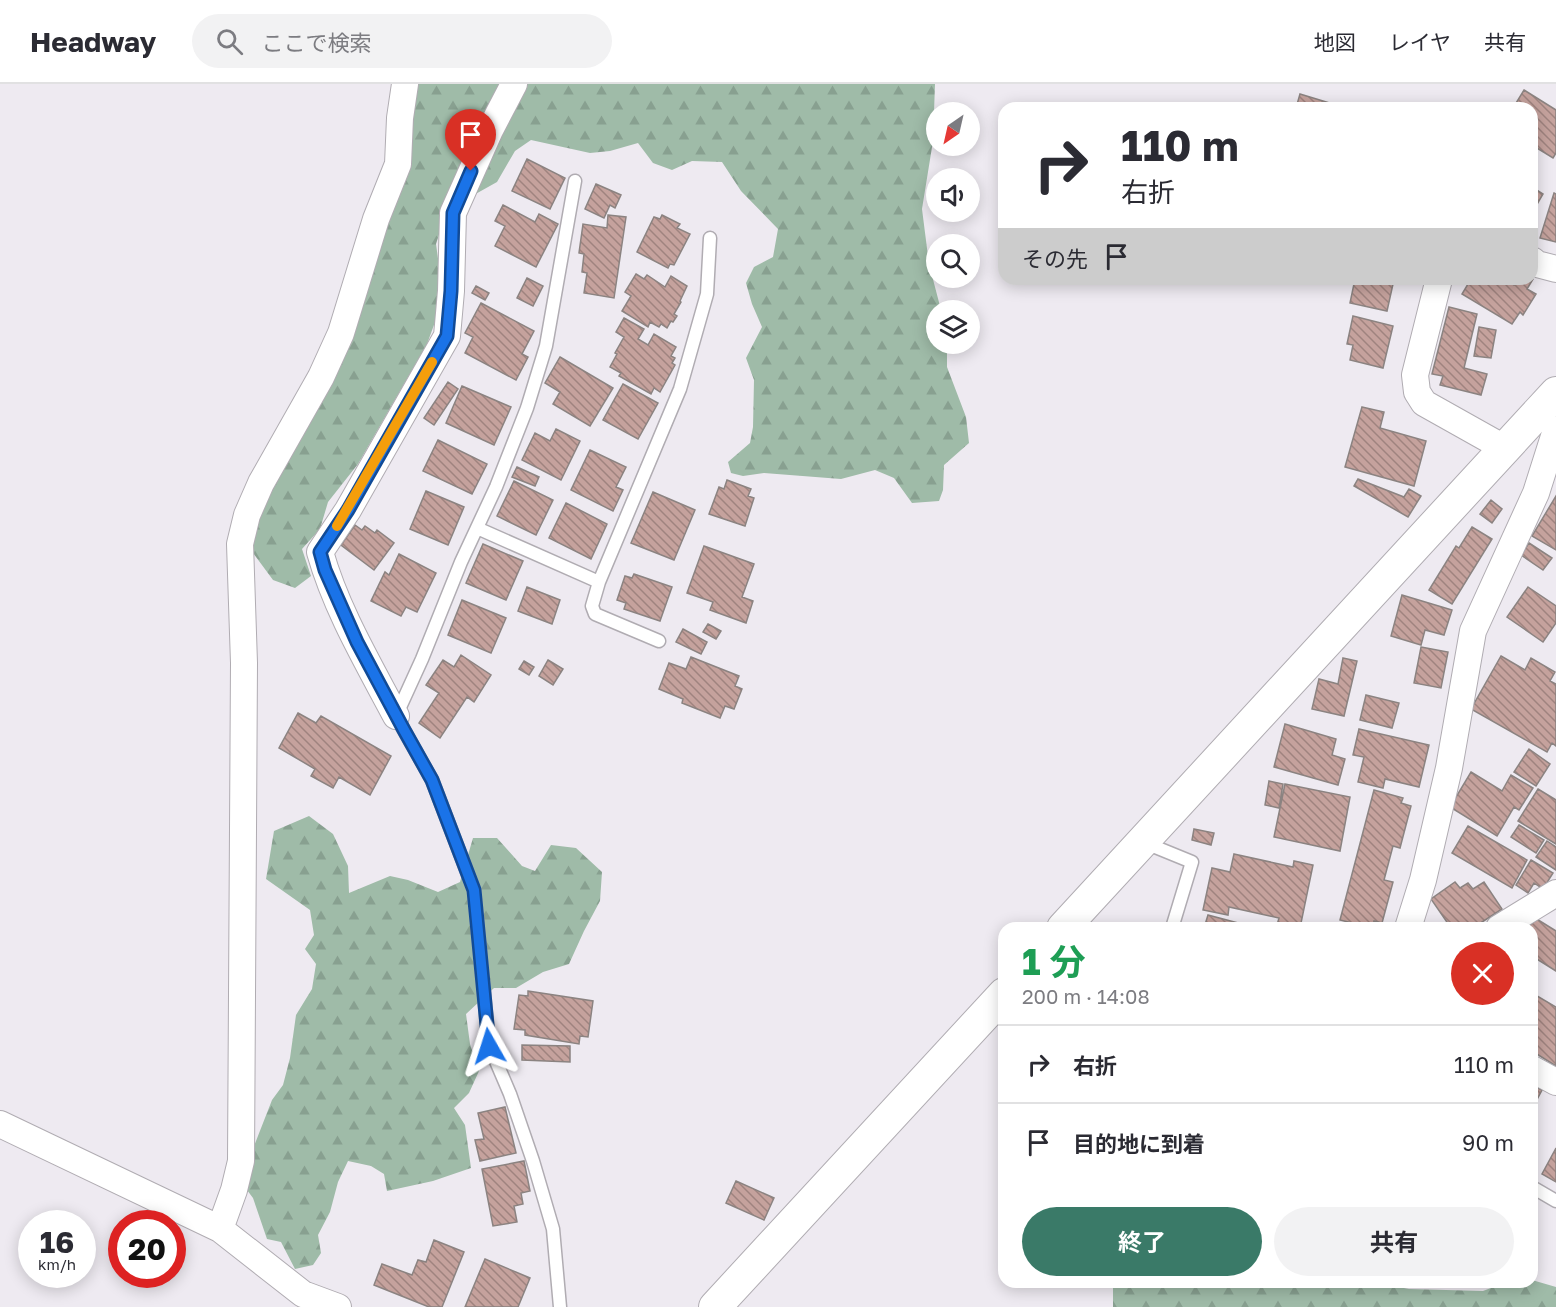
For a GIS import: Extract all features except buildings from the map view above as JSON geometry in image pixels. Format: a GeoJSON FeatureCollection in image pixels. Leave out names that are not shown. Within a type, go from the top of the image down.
{"type":"FeatureCollection","features":[{"type":"Feature","properties":{"kind":"street"},"geometry":{"type":"LineString","coordinates":[[220,1229],[234,1190],[241,1161],[244,663],[240,544],[247,515],[261,483],[321,377],[341,333],[376,219],[398,164],[400,118],[405,84]]}},
{"type":"Feature","properties":{"kind":"street"},"geometry":{"type":"LineString","coordinates":[[396,716],[357,642],[325,570],[320,552],[348,510],[447,336],[451,291],[453,213],[490,130],[514,84]]}},
{"type":"Feature","properties":{"kind":"street"},"geometry":{"type":"LineString","coordinates":[[1538,264],[1556,269]]}},
{"type":"Feature","properties":{"kind":"street"},"geometry":{"type":"LineString","coordinates":[[1438,285],[1415,375],[1417,392],[1424,403],[1506,449]]}},
{"type":"Feature","properties":{"kind":"street"},"geometry":{"type":"LineString","coordinates":[[1069,922],[1556,393]]}},
{"type":"Feature","properties":{"kind":"street"},"geometry":{"type":"LineString","coordinates":[[1410,922],[1423,880],[1449,768],[1473,631],[1536,493],[1556,430]]}},
{"type":"Feature","properties":{"kind":"street"},"geometry":{"type":"LineString","coordinates":[[1509,922],[1556,893]]}},
{"type":"Feature","properties":{"kind":"street"},"geometry":{"type":"LineString","coordinates":[[715,1307],[998,1000]]}},
{"type":"Feature","properties":{"kind":"street"},"geometry":{"type":"LineString","coordinates":[[1538,1072],[1556,1082]]}},
{"type":"Feature","properties":{"kind":"street"},"geometry":{"type":"LineString","coordinates":[[0,1124],[220,1229],[300,1301],[338,1307]]}},
{"type":"Feature","properties":{"kind":"lane"},"geometry":{"type":"LineString","coordinates":[[560,1307],[554,1229],[534,1161],[510,1094],[489,1046],[474,890],[432,780],[396,716],[422,659],[461,561],[496,487],[527,408],[546,346],[575,181]]}},
{"type":"Feature","properties":{"kind":"lane"},"geometry":{"type":"LineString","coordinates":[[659,641],[595,614],[592,606],[599,582],[680,389],[707,294],[710,238]]}},
{"type":"Feature","properties":{"kind":"lane"},"geometry":{"type":"LineString","coordinates":[[477,528],[599,582]]}},
{"type":"Feature","properties":{"kind":"lane"},"geometry":{"type":"LineString","coordinates":[[1142,842],[1192,861],[1174,922]]}},
{"type":"Feature","properties":{"kind":"lane"},"geometry":{"type":"LineString","coordinates":[[1538,1190],[1556,1201]]}},
{"type":"Feature","properties":{"kind":"green space"},"geometry":{"type":"Polygon","coordinates":[[[416,84],[935,84],[934,102],[926,102],[926,156],[931,156],[929,168],[926,168],[922,209],[926,240],[926,288],[935,288],[938,300],[926,300],[926,354],[947,354],[947,367],[966,417],[969,443],[944,465],[943,490],[939,501],[912,503],[894,478],[875,470],[841,479],[764,473],[743,476],[731,473],[728,462],[750,443],[753,427],[754,380],[746,358],[762,327],[746,283],[754,267],[773,257],[778,229],[741,191],[722,162],[692,161],[672,170],[653,163],[638,143],[610,151],[590,153],[531,140],[515,151],[497,182],[472,196],[450,200],[436,244],[441,280],[438,314],[427,344],[358,464],[328,502],[320,529],[302,549],[311,576],[295,588],[273,580],[248,546],[252,522],[315,408],[416,84]]]}},
{"type":"Feature","properties":{"kind":"green space"},"geometry":{"type":"Polygon","coordinates":[[[309,816],[333,834],[348,866],[349,893],[390,876],[408,880],[438,892],[460,882],[473,838],[497,838],[522,866],[535,871],[551,845],[576,848],[602,872],[600,901],[569,964],[543,972],[516,988],[494,988],[466,1014],[470,1044],[479,1071],[469,1093],[454,1108],[465,1125],[471,1168],[433,1181],[387,1191],[384,1174],[371,1166],[348,1161],[338,1182],[330,1212],[318,1235],[321,1253],[313,1265],[295,1269],[281,1242],[267,1239],[253,1198],[244,1186],[248,1161],[272,1100],[283,1085],[290,1058],[296,1015],[312,989],[316,964],[305,949],[314,935],[310,910],[266,879],[274,831],[309,816]]]}},
{"type":"Feature","properties":{"kind":"green space"},"geometry":{"type":"Polygon","coordinates":[[[1538,1282],[1556,1287],[1556,1307],[1113,1307],[1113,1288],[1404,1288],[1483,1291],[1491,1288],[1538,1288],[1538,1282]]]}},
{"type":"Feature","properties":{"kind":"slow traffic"},"geometry":{"type":"LineString","coordinates":[[337,526],[432,362]]}},
{"type":"Feature","properties":{"kind":"route"},"geometry":{"type":"LineString","coordinates":[[471,171],[453,213],[451,291],[447,336],[348,510],[320,552],[325,570],[357,642],[432,780],[474,890],[489,1046]]}}]}
